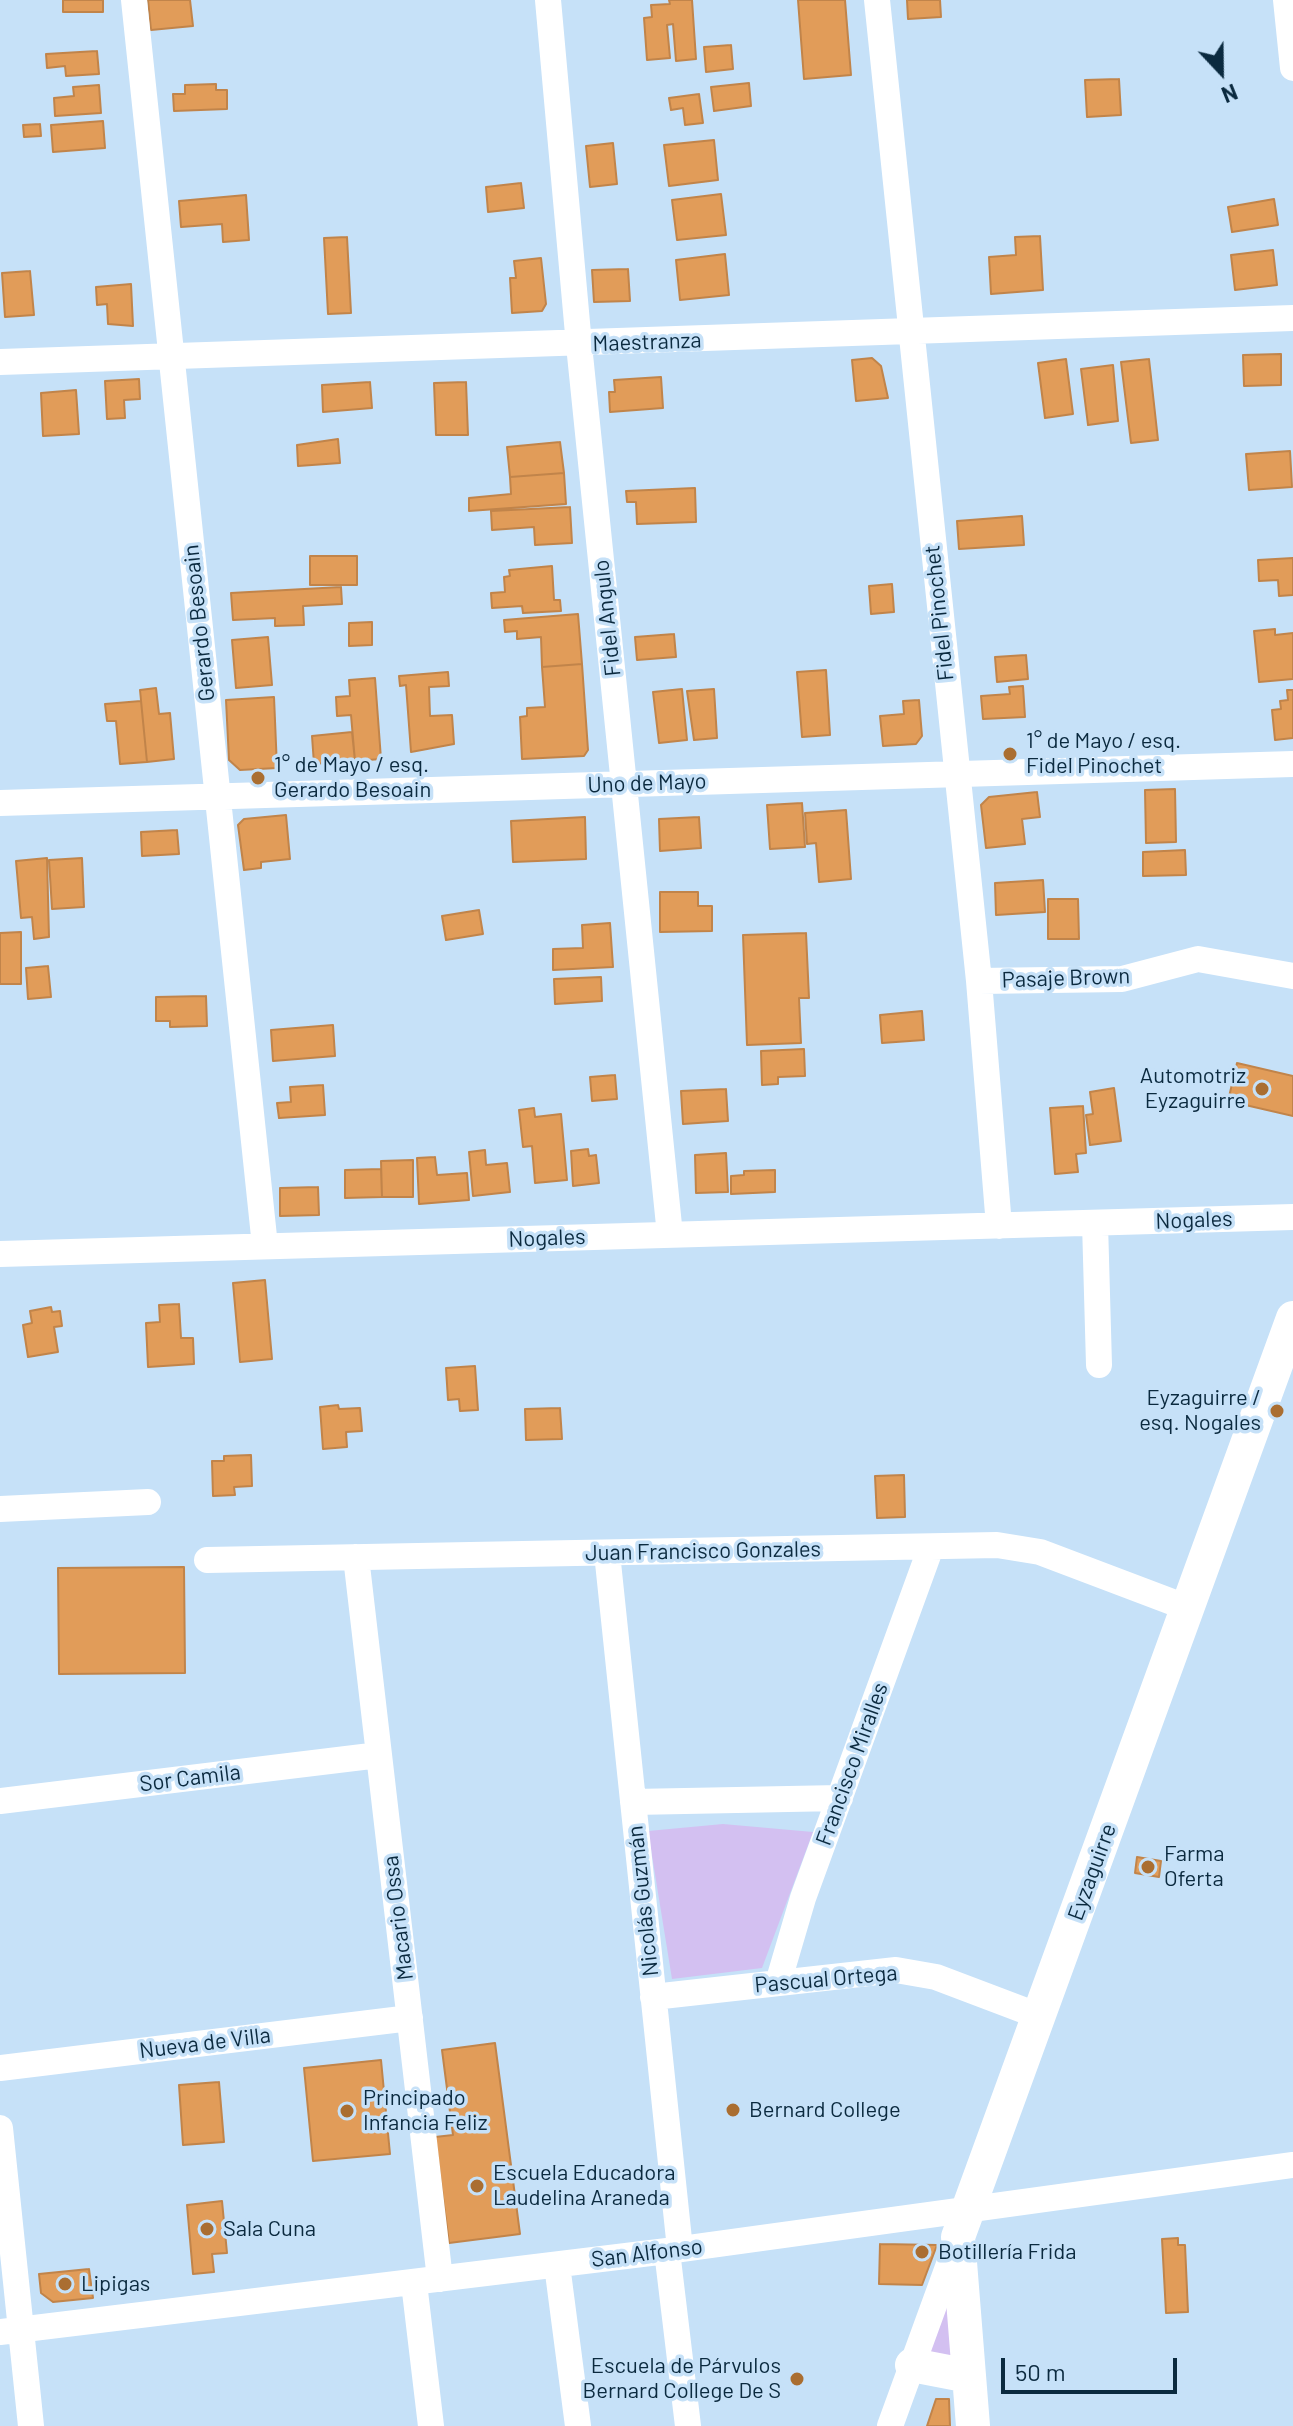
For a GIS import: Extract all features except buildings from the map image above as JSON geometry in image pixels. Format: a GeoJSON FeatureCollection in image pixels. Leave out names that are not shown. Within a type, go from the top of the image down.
{"type":"FeatureCollection","features":[{"type":"Feature","properties":{"kind":"main road","name":"Eyzaguirre"},"geometry":{"type":"LineString","coordinates":[[964,2224],[1293,1318]]}},
{"type":"Feature","properties":{"kind":"main road"},"geometry":{"type":"LineString","coordinates":[[964,2224],[973,2426]]}},
{"type":"Feature","properties":{"kind":"main road"},"geometry":{"type":"LineString","coordinates":[[912,2365],[969,2376]]}},
{"type":"Feature","properties":{"kind":"street","name":"Gerardo Besoain"},"geometry":{"type":"LineString","coordinates":[[134,0],[265,1246]]}},
{"type":"Feature","properties":{"kind":"street","name":"Fidel Angulo"},"geometry":{"type":"LineString","coordinates":[[548,0],[579,345],[670,1235]]}},
{"type":"Feature","properties":{"kind":"street","name":"Fidel Pinochet"},"geometry":{"type":"LineString","coordinates":[[877,0],[955,774],[979,981],[999,1226]]}},
{"type":"Feature","properties":{"kind":"street"},"geometry":{"type":"LineString","coordinates":[[1286,0],[1293,68]]}},
{"type":"Feature","properties":{"kind":"street","name":"Maestranza"},"geometry":{"type":"LineString","coordinates":[[0,362],[911,334],[1293,318]]}},
{"type":"Feature","properties":{"kind":"street","name":"Uno de Mayo"},"geometry":{"type":"LineString","coordinates":[[0,803],[1293,764]]}},
{"type":"Feature","properties":{"kind":"street","name":"Pasaje Brown"},"geometry":{"type":"LineString","coordinates":[[979,981],[1122,979],[1198,959],[1293,976]]}},
{"type":"Feature","properties":{"kind":"street","name":"Nogales"},"geometry":{"type":"LineString","coordinates":[[0,1254],[1293,1217]]}},
{"type":"Feature","properties":{"kind":"street"},"geometry":{"type":"LineString","coordinates":[[1095,1223],[1099,1365]]}},
{"type":"Feature","properties":{"kind":"street"},"geometry":{"type":"LineString","coordinates":[[0,1509],[148,1502]]}},
{"type":"Feature","properties":{"kind":"street","name":"Francisco Miralles"},"geometry":{"type":"LineString","coordinates":[[778,1983],[794,1924],[931,1547]]}},
{"type":"Feature","properties":{"kind":"street","name":"Juan Francisco Gonzales"},"geometry":{"type":"LineString","coordinates":[[207,1560],[1025,1548],[1188,1608]]}},
{"type":"Feature","properties":{"kind":"street","name":"Nicolás Guzmán"},"geometry":{"type":"LineString","coordinates":[[607,1553],[653,1997],[688,2426]]}},
{"type":"Feature","properties":{"kind":"street","name":"Macario Ossa"},"geometry":{"type":"LineString","coordinates":[[356,1557],[440,2279]]}},
{"type":"Feature","properties":{"kind":"street","name":"Sor Camila"},"geometry":{"type":"LineString","coordinates":[[0,1801],[379,1755]]}},
{"type":"Feature","properties":{"kind":"street"},"geometry":{"type":"LineString","coordinates":[[633,1802],[840,1798]]}},
{"type":"Feature","properties":{"kind":"street","name":"Pascual Ortega"},"geometry":{"type":"LineString","coordinates":[[653,1997],[913,1972],[936,1977],[1039,2016]]}},
{"type":"Feature","properties":{"kind":"street","name":"Nueva de Villa"},"geometry":{"type":"LineString","coordinates":[[0,2068],[410,2018]]}},
{"type":"Feature","properties":{"kind":"street"},"geometry":{"type":"LineString","coordinates":[[0,2128],[11,2331],[31,2426]]}},
{"type":"Feature","properties":{"kind":"street","name":"San Alfonso"},"geometry":{"type":"LineString","coordinates":[[11,2331],[674,2250],[964,2224],[1293,2165]]}},
{"type":"Feature","properties":{"kind":"street","name":"Eyzaguirre"},"geometry":{"type":"LineString","coordinates":[[890,2426],[964,2224]]}},
{"type":"Feature","properties":{"kind":"street"},"geometry":{"type":"LineString","coordinates":[[557,2265],[578,2426]]}},
{"type":"Feature","properties":{"kind":"street"},"geometry":{"type":"LineString","coordinates":[[414,2283],[431,2426]]}},
{"type":"Feature","properties":{"kind":"shaded area"},"geometry":{"type":"Polygon","coordinates":[[[723,1824],[813,1832],[762,1968],[672,1979],[648,1831],[723,1824]]]}},
{"type":"Feature","properties":{"kind":"shaded area"},"geometry":{"type":"Polygon","coordinates":[[[951,2278],[959,2364],[920,2358],[951,2278]]]}},
{"type":"Feature","properties":{"kind":"place","name":"1° de Mayo / esq. Fidel Pinochet"},"geometry":{"type":"Point","coordinates":[1010,754]}},
{"type":"Feature","properties":{"kind":"place","name":"1° de Mayo / esq. Gerardo Besoain"},"geometry":{"type":"Point","coordinates":[258,778]}},
{"type":"Feature","properties":{"kind":"place","name":"Automotriz Eyzaguirre"},"geometry":{"type":"Point","coordinates":[1262,1089]}},
{"type":"Feature","properties":{"kind":"place","name":"Eyzaguirre / esq. Nogales"},"geometry":{"type":"Point","coordinates":[1277,1411]}},
{"type":"Feature","properties":{"kind":"place","name":"Farma Oferta"},"geometry":{"type":"Point","coordinates":[1148,1867]}},
{"type":"Feature","properties":{"kind":"place","name":"Bernard College"},"geometry":{"type":"Point","coordinates":[733,2110]}},
{"type":"Feature","properties":{"kind":"place","name":"Principado Infancia Feliz"},"geometry":{"type":"Point","coordinates":[347,2111]}},
{"type":"Feature","properties":{"kind":"place","name":"Escuela Educadora Laudelina Araneda"},"geometry":{"type":"Point","coordinates":[477,2186]}},
{"type":"Feature","properties":{"kind":"place","name":"Sala Cuna"},"geometry":{"type":"Point","coordinates":[207,2229]}},
{"type":"Feature","properties":{"kind":"place","name":"Botillería Frida"},"geometry":{"type":"Point","coordinates":[922,2252]}},
{"type":"Feature","properties":{"kind":"place","name":"Lipigas"},"geometry":{"type":"Point","coordinates":[65,2284]}},
{"type":"Feature","properties":{"kind":"place","name":"Escuela de Párvulos Bernard College De S"},"geometry":{"type":"Point","coordinates":[797,2379]}}]}
